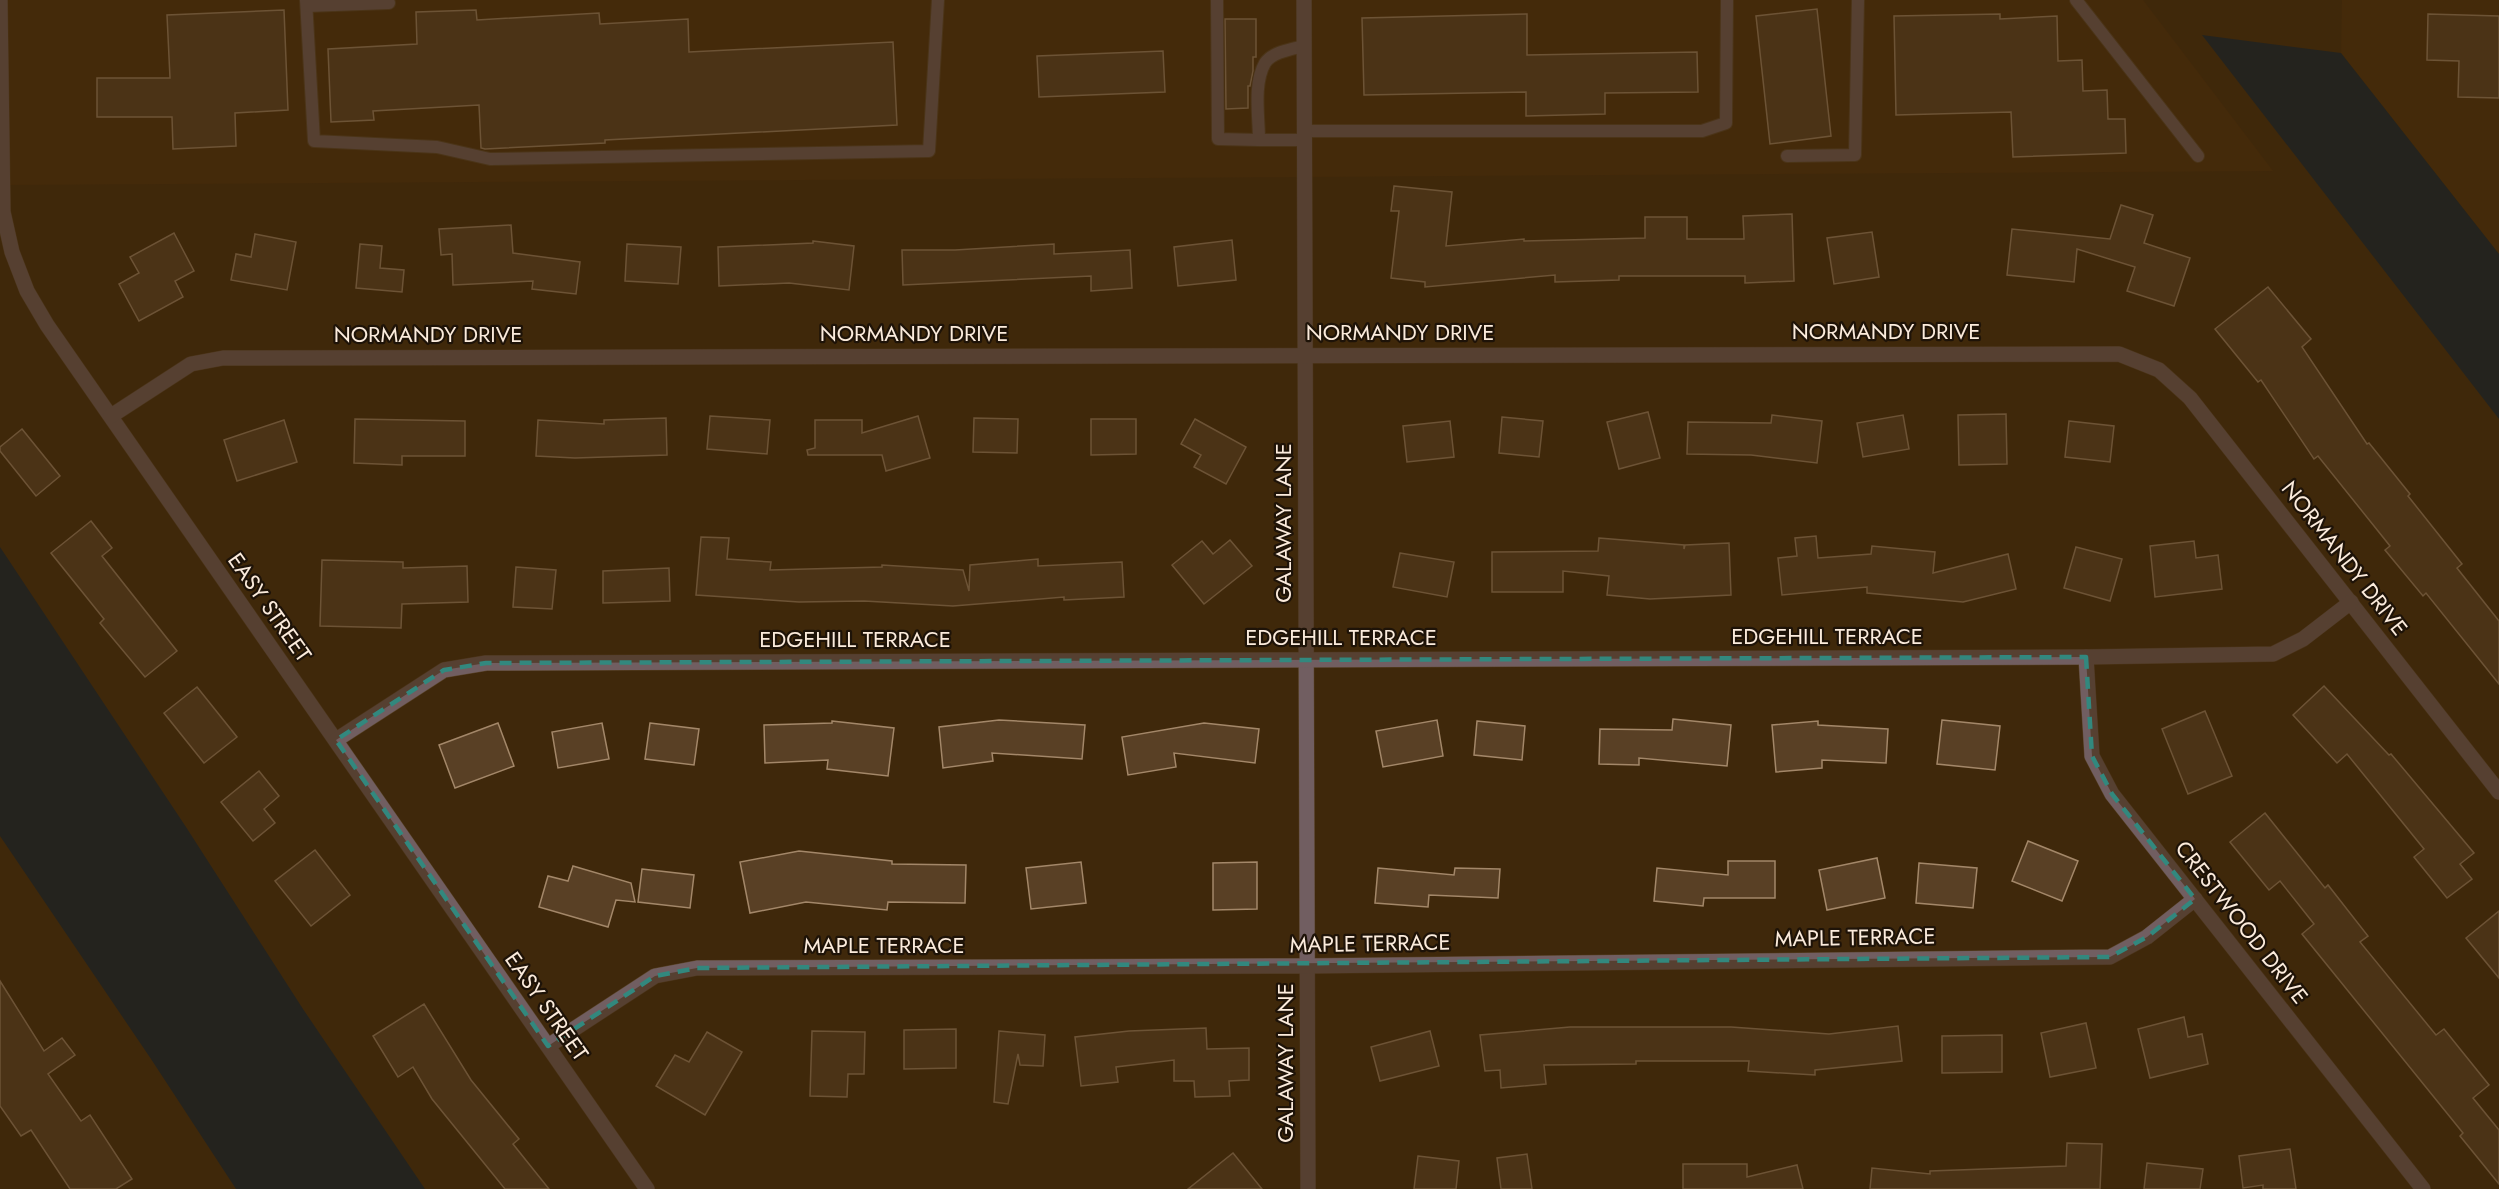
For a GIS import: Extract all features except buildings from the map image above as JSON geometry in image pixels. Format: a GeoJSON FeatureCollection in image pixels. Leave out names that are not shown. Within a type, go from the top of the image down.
{"type":"FeatureCollection","features":[{"type":"Feature","properties":{"kind":"street","name":"EASY STREET"},"geometry":{"type":"LineString","coordinates":[[0,0],[3,212],[12,252],[27,291],[47,325],[647,1189]]}},
{"type":"Feature","properties":{"kind":"street","name":"GALAWAY LANE"},"geometry":{"type":"LineString","coordinates":[[1304,0],[1308,1189]]}},
{"type":"Feature","properties":{"kind":"street","name":"NORMANDY DRIVE"},"geometry":{"type":"LineString","coordinates":[[111,416],[190,364],[223,358],[2119,354],[2159,370],[2190,398],[2499,792]]}},
{"type":"Feature","properties":{"kind":"street","name":"EDGEHILL TERRACE"},"geometry":{"type":"LineString","coordinates":[[336,740],[444,670],[486,663],[2086,657],[2273,654],[2303,639],[2351,602]]}},
{"type":"Feature","properties":{"kind":"street","name":"CRESTWOOD DRIVE"},"geometry":{"type":"LineString","coordinates":[[2086,657],[2092,756],[2112,794],[2424,1189]]}},
{"type":"Feature","properties":{"kind":"street","name":"MAPLE TERRACE"},"geometry":{"type":"LineString","coordinates":[[548,1046],[655,976],[697,968],[1307,966],[2110,957],[2147,937],[2195,899]]}},
{"type":"Feature","properties":{"kind":"lane"},"geometry":{"type":"LineString","coordinates":[[389,3],[307,3],[314,141],[437,147],[490,159],[929,151],[938,0]]}},
{"type":"Feature","properties":{"kind":"lane"},"geometry":{"type":"LineString","coordinates":[[1217,0],[1218,139],[1260,140],[1304,135],[1702,131],[1726,123],[1727,0]]}},
{"type":"Feature","properties":{"kind":"lane"},"geometry":{"type":"LineString","coordinates":[[1787,156],[1855,155],[1858,0]]}},
{"type":"Feature","properties":{"kind":"lane"},"geometry":{"type":"LineString","coordinates":[[2076,0],[2198,156]]}},
{"type":"Feature","properties":{"kind":"lane"},"geometry":{"type":"LineString","coordinates":[[1260,140],[1259,83],[1266,62],[1277,54],[1304,46]]}},
{"type":"Feature","properties":{"kind":"highlighted area"},"geometry":{"type":"Polygon","coordinates":[[[2086,657],[2092,756],[2112,794],[2195,899],[2147,937],[2110,957],[697,968],[655,976],[548,1046],[336,740],[444,670],[486,663],[2086,657]]]}},
{"type":"Feature","properties":{"kind":"shaded area"},"geometry":{"type":"Polygon","coordinates":[[[0,0],[2143,0],[2273,171],[0,185],[0,0]]]}},
{"type":"Feature","properties":{"kind":"shaded area"},"geometry":{"type":"Polygon","coordinates":[[[2342,0],[2499,0],[2499,254],[2341,53],[2342,0]]]}},
{"type":"Feature","properties":{"kind":"water"},"geometry":{"type":"Polygon","coordinates":[[[2202,35],[2341,53],[2499,254],[2499,419],[2202,35]]]}},
{"type":"Feature","properties":{"kind":"water"},"geometry":{"type":"Polygon","coordinates":[[[0,547],[186,827],[303,1009],[425,1189],[236,1189],[0,836],[0,547]]]}}]}
